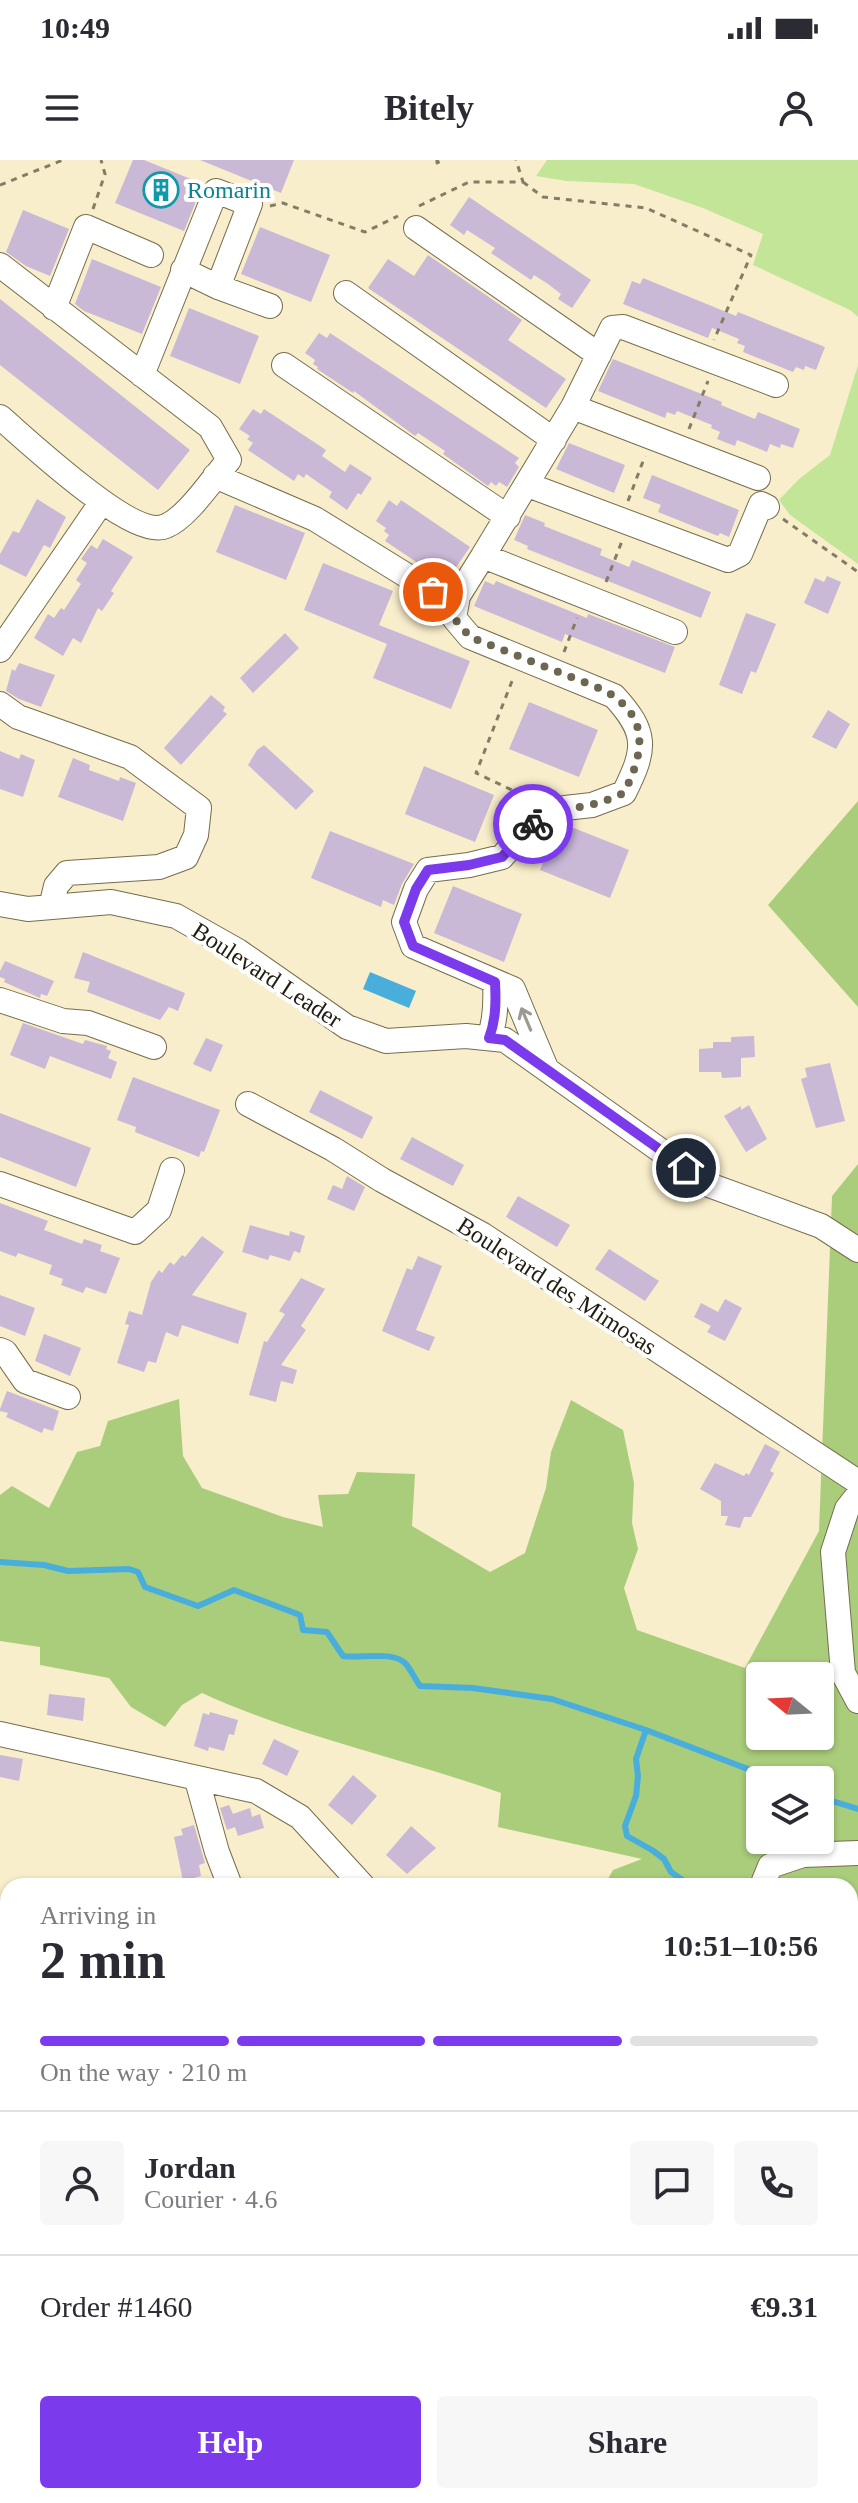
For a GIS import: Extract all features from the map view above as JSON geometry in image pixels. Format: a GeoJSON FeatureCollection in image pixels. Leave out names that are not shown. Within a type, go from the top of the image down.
{"type":"FeatureCollection","features":[{"type":"Feature","properties":{"kind":"street"},"geometry":{"type":"LineString","coordinates":[[142,375],[216,191],[250,204],[218,287]]}},
{"type":"Feature","properties":{"kind":"street"},"geometry":{"type":"LineString","coordinates":[[409,218],[599,355]]}},
{"type":"Feature","properties":{"kind":"street"},"geometry":{"type":"LineString","coordinates":[[54,308],[86,227],[151,255]]}},
{"type":"Feature","properties":{"kind":"street"},"geometry":{"type":"LineString","coordinates":[[0,265],[210,427],[229,460],[180,517],[160,529],[149,527],[101,503],[0,417]]}},
{"type":"Feature","properties":{"kind":"street"},"geometry":{"type":"LineString","coordinates":[[183,270],[270,306]]}},
{"type":"Feature","properties":{"kind":"street"},"geometry":{"type":"LineString","coordinates":[[346,293],[554,440]]}},
{"type":"Feature","properties":{"kind":"street"},"geometry":{"type":"LineString","coordinates":[[546,1068],[513,989],[413,946],[404,922],[416,889],[428,870],[502,857],[543,815],[565,808],[592,805],[624,793],[636,768],[641,739],[631,715],[614,696],[470,637],[454,618],[458,596],[573,407],[612,328],[623,327],[776,385]]}},
{"type":"Feature","properties":{"kind":"street"},"geometry":{"type":"LineString","coordinates":[[284,365],[508,517]]}},
{"type":"Feature","properties":{"kind":"street"},"geometry":{"type":"LineString","coordinates":[[573,407],[758,478]]}},
{"type":"Feature","properties":{"kind":"street"},"geometry":{"type":"LineString","coordinates":[[215,476],[315,519],[456,606]]}},
{"type":"Feature","properties":{"kind":"street"},"geometry":{"type":"LineString","coordinates":[[528,485],[728,560],[740,554],[761,504],[767,507]]}},
{"type":"Feature","properties":{"kind":"street"},"geometry":{"type":"LineString","coordinates":[[0,650],[101,503]]}},
{"type":"Feature","properties":{"kind":"street"},"geometry":{"type":"LineString","coordinates":[[483,556],[675,632]]}},
{"type":"Feature","properties":{"kind":"street"},"geometry":{"type":"LineString","coordinates":[[0,704],[18,717],[130,757],[199,808],[196,835],[186,857],[159,867],[67,873],[56,886],[51,907]]}},
{"type":"Feature","properties":{"kind":"street","name":"Boulevard Leader"},"geometry":{"type":"LineString","coordinates":[[0,904],[28,909],[111,902],[176,916],[238,951],[347,1027],[386,1041],[466,1036],[505,1040],[709,1185],[821,1226],[858,1250]]}},
{"type":"Feature","properties":{"kind":"street"},"geometry":{"type":"LineString","coordinates":[[489,1038],[496,1001],[495,982]]}},
{"type":"Feature","properties":{"kind":"street"},"geometry":{"type":"LineString","coordinates":[[0,1000],[63,1021],[88,1023],[154,1047]]}},
{"type":"Feature","properties":{"kind":"street","name":"Boulevard des Mimosas"},"geometry":{"type":"LineString","coordinates":[[248,1104],[483,1235],[858,1482]]}},
{"type":"Feature","properties":{"kind":"street"},"geometry":{"type":"LineString","coordinates":[[0,1184],[135,1232],[159,1210],[172,1170]]}},
{"type":"Feature","properties":{"kind":"street"},"geometry":{"type":"LineString","coordinates":[[0,1350],[5,1352],[25,1381],[68,1397]]}},
{"type":"Feature","properties":{"kind":"street"},"geometry":{"type":"LineString","coordinates":[[858,1495],[847,1509],[833,1552],[843,1673],[858,1701]]}},
{"type":"Feature","properties":{"kind":"street"},"geometry":{"type":"LineString","coordinates":[[0,1734],[256,1791],[300,1817],[356,1878]]}},
{"type":"Feature","properties":{"kind":"street"},"geometry":{"type":"LineString","coordinates":[[197,1780],[227,1878]]}},
{"type":"Feature","properties":{"kind":"street"},"geometry":{"type":"LineString","coordinates":[[765,1878],[770,1866],[803,1855],[858,1853]]}},
{"type":"Feature","properties":{"kind":"path"},"geometry":{"type":"LineString","coordinates":[[0,185],[63,160]]}},
{"type":"Feature","properties":{"kind":"path"},"geometry":{"type":"LineString","coordinates":[[86,227],[105,174],[101,160]]}},
{"type":"Feature","properties":{"kind":"path"},"geometry":{"type":"LineString","coordinates":[[516,160],[523,182],[543,197],[646,208],[751,255],[710,360],[681,448]]}},
{"type":"Feature","properties":{"kind":"path"},"geometry":{"type":"LineString","coordinates":[[250,204],[264,207],[283,203],[365,232],[409,218],[469,182],[523,182]]}},
{"type":"Feature","properties":{"kind":"path"},"geometry":{"type":"LineString","coordinates":[[557,671],[625,521],[652,437]]}},
{"type":"Feature","properties":{"kind":"path"},"geometry":{"type":"LineString","coordinates":[[767,507],[858,571]]}},
{"type":"Feature","properties":{"kind":"path"},"geometry":{"type":"LineString","coordinates":[[521,657],[476,773],[514,791],[502,821],[524,832]]}},
{"type":"Feature","properties":{"kind":"green space"},"geometry":{"type":"Polygon","coordinates":[[[547,160],[858,160],[858,317],[850,310],[753,265],[763,234],[703,208],[634,184],[567,181],[536,176],[547,160]]]}},
{"type":"Feature","properties":{"kind":"green space"},"geometry":{"type":"Polygon","coordinates":[[[858,365],[858,564],[790,515],[779,500],[799,479],[830,455],[858,365]]]}},
{"type":"Feature","properties":{"kind":"green space"},"geometry":{"type":"Polygon","coordinates":[[[858,801],[858,1007],[768,905],[858,801]]]}},
{"type":"Feature","properties":{"kind":"green space"},"geometry":{"type":"Polygon","coordinates":[[[858,1164],[858,1878],[608,1878],[613,1870],[642,1859],[498,1827],[501,1793],[464,1780],[313,1735],[202,1693],[182,1705],[165,1727],[131,1707],[109,1678],[40,1665],[40,1647],[0,1641],[0,1495],[12,1486],[49,1508],[77,1452],[100,1446],[108,1421],[179,1399],[183,1456],[202,1488],[283,1517],[323,1527],[318,1495],[348,1494],[357,1472],[415,1474],[412,1526],[490,1572],[525,1553],[546,1488],[551,1452],[571,1400],[623,1430],[634,1483],[632,1523],[638,1549],[624,1588],[637,1630],[746,1666],[746,1750],[834,1750],[834,1662],[748,1662],[819,1531],[832,1196],[858,1164]]]}},
{"type":"Feature","properties":{"kind":"water"},"geometry":{"type":"Polygon","coordinates":[[[370,972],[416,991],[409,1008],[363,989],[370,972]]]}},
{"type":"Feature","properties":{"kind":"building","name":"Romarin"},"geometry":{"type":"Polygon","coordinates":[[[133,160],[144,160],[203,184],[184,231],[115,203],[133,160]]]}},
{"type":"Feature","properties":{"kind":"building"},"geometry":{"type":"Polygon","coordinates":[[[200,160],[294,160],[281,193],[200,160]]]}},
{"type":"Feature","properties":{"kind":"building"},"geometry":{"type":"Polygon","coordinates":[[[469,197],[591,280],[572,308],[558,299],[561,294],[548,284],[534,275],[531,280],[491,253],[495,248],[467,230],[464,235],[450,225],[469,197]]]}},
{"type":"Feature","properties":{"kind":"building"},"geometry":{"type":"Polygon","coordinates":[[[23,210],[69,229],[50,276],[26,266],[6,252],[23,210]]]}},
{"type":"Feature","properties":{"kind":"building"},"geometry":{"type":"Polygon","coordinates":[[[260,227],[330,255],[311,302],[241,274],[260,227]]]}},
{"type":"Feature","properties":{"kind":"building"},"geometry":{"type":"Polygon","coordinates":[[[428,255],[522,320],[508,340],[566,379],[546,408],[368,288],[388,259],[414,276],[428,255]]]}},
{"type":"Feature","properties":{"kind":"building"},"geometry":{"type":"Polygon","coordinates":[[[92,259],[161,287],[142,334],[84,311],[75,304],[92,259]]]}},
{"type":"Feature","properties":{"kind":"building"},"geometry":{"type":"Polygon","coordinates":[[[643,278],[736,316],[738,312],[825,347],[816,370],[805,366],[804,370],[796,367],[793,372],[743,352],[745,346],[737,343],[739,339],[712,328],[708,338],[623,304],[632,281],[640,284],[643,278]]]}},
{"type":"Feature","properties":{"kind":"building"},"geometry":{"type":"Polygon","coordinates":[[[0,299],[190,450],[158,490],[0,365],[0,299]]]}},
{"type":"Feature","properties":{"kind":"building"},"geometry":{"type":"Polygon","coordinates":[[[189,308],[259,336],[240,384],[170,356],[189,308]]]}},
{"type":"Feature","properties":{"kind":"building"},"geometry":{"type":"Polygon","coordinates":[[[319,333],[327,338],[330,333],[519,458],[515,463],[519,467],[507,487],[499,482],[496,486],[491,482],[488,486],[443,454],[445,451],[418,433],[415,436],[354,391],[317,369],[313,364],[315,360],[305,353],[319,333]]]}},
{"type":"Feature","properties":{"kind":"building"},"geometry":{"type":"Polygon","coordinates":[[[613,359],[722,402],[721,405],[755,419],[758,412],[800,429],[793,448],[770,444],[767,452],[737,440],[735,446],[717,439],[720,432],[711,428],[712,425],[677,411],[675,415],[667,412],[665,418],[598,391],[613,359]]]}},
{"type":"Feature","properties":{"kind":"building"},"geometry":{"type":"Polygon","coordinates":[[[253,409],[261,414],[264,409],[326,450],[322,456],[345,472],[350,464],[372,478],[361,495],[358,493],[347,510],[329,497],[332,492],[306,474],[304,478],[298,474],[294,481],[248,450],[253,443],[247,439],[250,436],[239,429],[253,409]]]}},
{"type":"Feature","properties":{"kind":"building"},"geometry":{"type":"Polygon","coordinates":[[[569,443],[625,465],[614,493],[556,469],[569,443]]]}},
{"type":"Feature","properties":{"kind":"building"},"geometry":{"type":"Polygon","coordinates":[[[652,475],[739,510],[729,537],[720,533],[718,536],[658,512],[661,505],[643,498],[652,475]]]}},
{"type":"Feature","properties":{"kind":"building"},"geometry":{"type":"Polygon","coordinates":[[[37,499],[66,517],[50,548],[44,545],[26,577],[0,564],[0,554],[13,531],[19,533],[37,499]]]}},
{"type":"Feature","properties":{"kind":"building"},"geometry":{"type":"Polygon","coordinates":[[[389,500],[397,506],[401,500],[470,547],[446,582],[385,541],[389,535],[384,531],[386,528],[376,521],[389,500]]]}},
{"type":"Feature","properties":{"kind":"building"},"geometry":{"type":"Polygon","coordinates":[[[235,505],[305,533],[286,580],[216,552],[235,505]]]}},
{"type":"Feature","properties":{"kind":"building"},"geometry":{"type":"Polygon","coordinates":[[[525,515],[602,549],[600,555],[629,567],[632,560],[711,592],[701,618],[527,549],[528,546],[514,540],[525,515]]]}},
{"type":"Feature","properties":{"kind":"building"},"geometry":{"type":"Polygon","coordinates":[[[103,539],[133,557],[102,611],[98,608],[81,643],[73,638],[63,656],[34,638],[48,614],[54,618],[61,608],[64,610],[81,584],[76,580],[87,563],[81,559],[91,545],[97,549],[103,539]]]}},
{"type":"Feature","properties":{"kind":"building"},"geometry":{"type":"Polygon","coordinates":[[[323,563],[393,591],[379,625],[470,661],[451,709],[373,678],[387,644],[304,610],[323,563]]]}},
{"type":"Feature","properties":{"kind":"building"},"geometry":{"type":"Polygon","coordinates":[[[827,576],[841,582],[828,614],[804,603],[815,578],[824,582],[827,576]]]}},
{"type":"Feature","properties":{"kind":"building"},"geometry":{"type":"Polygon","coordinates":[[[485,581],[494,585],[496,581],[587,618],[588,614],[675,647],[665,673],[565,634],[562,642],[474,606],[485,581]]]}},
{"type":"Feature","properties":{"kind":"building"},"geometry":{"type":"Polygon","coordinates":[[[746,613],[776,624],[756,673],[751,671],[742,694],[719,685],[746,613]]]}},
{"type":"Feature","properties":{"kind":"building"},"geometry":{"type":"Polygon","coordinates":[[[285,633],[299,648],[253,693],[240,678],[285,633]]]}},
{"type":"Feature","properties":{"kind":"building"},"geometry":{"type":"Polygon","coordinates":[[[19,663],[55,675],[41,707],[6,691],[12,669],[15,671],[19,663]]]}},
{"type":"Feature","properties":{"kind":"building"},"geometry":{"type":"Polygon","coordinates":[[[211,695],[225,707],[223,711],[227,714],[181,765],[164,748],[211,695]]]}},
{"type":"Feature","properties":{"kind":"building"},"geometry":{"type":"Polygon","coordinates":[[[529,702],[598,730],[579,777],[509,749],[529,702]]]}},
{"type":"Feature","properties":{"kind":"building"},"geometry":{"type":"Polygon","coordinates":[[[828,710],[850,724],[836,749],[812,737],[828,710]]]}},
{"type":"Feature","properties":{"kind":"building"},"geometry":{"type":"Polygon","coordinates":[[[264,745],[314,791],[296,810],[248,765],[264,745]]]}},
{"type":"Feature","properties":{"kind":"building"},"geometry":{"type":"Polygon","coordinates":[[[0,751],[19,759],[21,754],[35,760],[23,797],[0,789],[0,751]]]}},
{"type":"Feature","properties":{"kind":"building"},"geometry":{"type":"Polygon","coordinates":[[[73,758],[90,765],[89,770],[119,781],[120,777],[136,783],[123,821],[58,797],[73,758]]]}},
{"type":"Feature","properties":{"kind":"building"},"geometry":{"type":"Polygon","coordinates":[[[424,766],[494,795],[475,842],[405,814],[424,766]]]}},
{"type":"Feature","properties":{"kind":"building"},"geometry":{"type":"Polygon","coordinates":[[[564,824],[629,850],[610,898],[540,870],[558,826],[564,824]]]}},
{"type":"Feature","properties":{"kind":"building"},"geometry":{"type":"Polygon","coordinates":[[[330,831],[414,864],[394,905],[383,900],[381,907],[311,878],[330,831]]]}},
{"type":"Feature","properties":{"kind":"building"},"geometry":{"type":"Polygon","coordinates":[[[453,886],[522,914],[504,962],[434,933],[453,886]]]}},
{"type":"Feature","properties":{"kind":"building"},"geometry":{"type":"Polygon","coordinates":[[[83,952],[185,993],[178,1011],[169,1007],[160,1020],[87,992],[90,982],[74,978],[83,952]]]}},
{"type":"Feature","properties":{"kind":"building"},"geometry":{"type":"Polygon","coordinates":[[[5,961],[54,981],[47,996],[41,994],[40,998],[4,982],[0,971],[5,961]]]}},
{"type":"Feature","properties":{"kind":"building"},"geometry":{"type":"Polygon","coordinates":[[[23,1023],[83,1044],[85,1040],[107,1046],[106,1049],[111,1051],[108,1058],[117,1062],[111,1079],[50,1056],[45,1069],[10,1055],[23,1023]]]}},
{"type":"Feature","properties":{"kind":"building"},"geometry":{"type":"Polygon","coordinates":[[[754,1036],[755,1057],[741,1058],[741,1077],[722,1078],[721,1072],[699,1072],[699,1049],[713,1048],[713,1042],[731,1042],[731,1037],[754,1036]]]}},
{"type":"Feature","properties":{"kind":"building"},"geometry":{"type":"Polygon","coordinates":[[[206,1038],[223,1045],[211,1072],[193,1064],[206,1038]]]}},
{"type":"Feature","properties":{"kind":"building"},"geometry":{"type":"Polygon","coordinates":[[[830,1063],[845,1121],[816,1128],[801,1079],[807,1077],[805,1068],[830,1063]]]}},
{"type":"Feature","properties":{"kind":"building"},"geometry":{"type":"Polygon","coordinates":[[[133,1077],[220,1110],[204,1152],[201,1151],[199,1157],[135,1132],[136,1127],[117,1120],[133,1077]]]}},
{"type":"Feature","properties":{"kind":"building"},"geometry":{"type":"Polygon","coordinates":[[[320,1090],[373,1117],[362,1139],[309,1112],[320,1090]]]}},
{"type":"Feature","properties":{"kind":"building"},"geometry":{"type":"Polygon","coordinates":[[[749,1105],[767,1139],[746,1152],[724,1116],[749,1105]]]}},
{"type":"Feature","properties":{"kind":"building"},"geometry":{"type":"Polygon","coordinates":[[[0,1113],[91,1148],[76,1187],[0,1157],[0,1113]]]}},
{"type":"Feature","properties":{"kind":"building"},"geometry":{"type":"Polygon","coordinates":[[[412,1137],[464,1165],[453,1186],[400,1159],[412,1137]]]}},
{"type":"Feature","properties":{"kind":"building"},"geometry":{"type":"Polygon","coordinates":[[[347,1176],[365,1187],[354,1211],[327,1199],[333,1185],[342,1189],[347,1176]]]}},
{"type":"Feature","properties":{"kind":"building"},"geometry":{"type":"Polygon","coordinates":[[[518,1196],[570,1225],[557,1247],[506,1217],[518,1196]]]}},
{"type":"Feature","properties":{"kind":"building"},"geometry":{"type":"Polygon","coordinates":[[[0,1203],[48,1221],[44,1230],[82,1244],[84,1239],[102,1245],[100,1251],[120,1258],[106,1294],[86,1287],[83,1293],[61,1285],[63,1279],[49,1274],[52,1265],[18,1253],[16,1257],[0,1251],[0,1203]]]}},
{"type":"Feature","properties":{"kind":"building"},"geometry":{"type":"Polygon","coordinates":[[[250,1225],[289,1236],[290,1231],[305,1236],[300,1253],[294,1251],[290,1261],[270,1255],[268,1260],[242,1252],[250,1225]]]}},
{"type":"Feature","properties":{"kind":"building"},"geometry":{"type":"Polygon","coordinates":[[[202,1236],[224,1252],[192,1295],[247,1313],[238,1344],[182,1325],[178,1337],[166,1332],[156,1363],[148,1361],[144,1372],[117,1363],[129,1325],[125,1324],[129,1311],[142,1315],[151,1282],[159,1270],[162,1273],[170,1262],[174,1265],[182,1255],[185,1257],[202,1236]]]}},
{"type":"Feature","properties":{"kind":"building"},"geometry":{"type":"Polygon","coordinates":[[[609,1249],[659,1281],[645,1301],[595,1269],[609,1249]]]}},
{"type":"Feature","properties":{"kind":"building"},"geometry":{"type":"Polygon","coordinates":[[[418,1256],[442,1266],[416,1330],[435,1337],[429,1351],[382,1331],[407,1268],[412,1270],[418,1256]]]}},
{"type":"Feature","properties":{"kind":"building"},"geometry":{"type":"Polygon","coordinates":[[[301,1278],[325,1289],[301,1326],[306,1330],[281,1365],[297,1370],[293,1384],[281,1381],[276,1402],[249,1395],[264,1341],[267,1342],[285,1314],[279,1311],[301,1278]]]}},
{"type":"Feature","properties":{"kind":"building"},"geometry":{"type":"Polygon","coordinates":[[[0,1295],[35,1308],[25,1336],[0,1326],[0,1295]]]}},
{"type":"Feature","properties":{"kind":"building"},"geometry":{"type":"Polygon","coordinates":[[[725,1299],[742,1308],[725,1341],[707,1332],[711,1326],[694,1317],[701,1303],[718,1312],[725,1299]]]}},
{"type":"Feature","properties":{"kind":"building"},"geometry":{"type":"Polygon","coordinates":[[[44,1334],[81,1348],[70,1376],[35,1361],[44,1334]]]}},
{"type":"Feature","properties":{"kind":"building"},"geometry":{"type":"Polygon","coordinates":[[[7,1391],[59,1411],[53,1431],[44,1428],[42,1433],[6,1417],[8,1413],[0,1409],[7,1391]]]}},
{"type":"Feature","properties":{"kind":"building"},"geometry":{"type":"Polygon","coordinates":[[[765,1444],[780,1452],[770,1471],[774,1473],[751,1517],[744,1517],[740,1528],[725,1525],[728,1516],[721,1516],[721,1501],[700,1489],[715,1463],[744,1476],[746,1473],[749,1475],[765,1444]]]}},
{"type":"Feature","properties":{"kind":"building"},"geometry":{"type":"Polygon","coordinates":[[[49,1694],[85,1698],[83,1721],[47,1715],[49,1694]]]}},
{"type":"Feature","properties":{"kind":"building"},"geometry":{"type":"Polygon","coordinates":[[[210,1712],[238,1720],[234,1735],[229,1734],[224,1751],[209,1747],[208,1751],[194,1746],[203,1713],[209,1715],[210,1712]]]}},
{"type":"Feature","properties":{"kind":"building"},"geometry":{"type":"Polygon","coordinates":[[[274,1739],[299,1751],[287,1776],[262,1764],[274,1739]]]}},
{"type":"Feature","properties":{"kind":"building"},"geometry":{"type":"Polygon","coordinates":[[[0,1755],[23,1759],[19,1781],[0,1777],[0,1755]]]}},
{"type":"Feature","properties":{"kind":"building"},"geometry":{"type":"Polygon","coordinates":[[[353,1775],[377,1796],[352,1825],[328,1805],[353,1775]]]}},
{"type":"Feature","properties":{"kind":"building"},"geometry":{"type":"Polygon","coordinates":[[[229,1805],[233,1814],[250,1808],[252,1817],[260,1814],[264,1828],[238,1836],[235,1827],[227,1830],[220,1808],[229,1805]]]}},
{"type":"Feature","properties":{"kind":"building"},"geometry":{"type":"Polygon","coordinates":[[[194,1825],[205,1863],[199,1865],[201,1876],[182,1878],[174,1837],[183,1835],[181,1829],[194,1825]]]}},
{"type":"Feature","properties":{"kind":"building"},"geometry":{"type":"Polygon","coordinates":[[[411,1826],[436,1848],[407,1874],[386,1855],[411,1826]]]}},
{"type":"Feature","properties":{"kind":"waterway"},"geometry":{"type":"LineString","coordinates":[[0,1562],[44,1565],[68,1571],[129,1569],[138,1572],[145,1587],[198,1606],[234,1590],[300,1615],[303,1630],[327,1632],[343,1656],[385,1656],[400,1660],[408,1666],[420,1686],[473,1688],[552,1699],[646,1730],[746,1768]]}},
{"type":"Feature","properties":{"kind":"waterway"},"geometry":{"type":"LineString","coordinates":[[646,1730],[636,1759],[636,1796],[625,1826],[627,1836],[664,1859],[671,1872],[680,1878]]}},
{"type":"Feature","properties":{"kind":"waterway"},"geometry":{"type":"LineString","coordinates":[[834,1802],[858,1809]]}},
{"type":"Feature","properties":{"kind":"way so far"},"geometry":{"type":"LineString","coordinates":[[433,592],[456,606],[454,618],[470,637],[604,690],[631,715],[641,739],[636,768],[624,793],[592,805],[565,808],[543,815],[533,824]]}},
{"type":"Feature","properties":{"kind":"place","name":"Romarin"},"geometry":{"type":"Point","coordinates":[161,190]}},
{"type":"Feature","properties":{"kind":"route"},"geometry":{"type":"LineString","coordinates":[[533,824],[502,857],[428,870],[416,889],[404,922],[413,946],[495,982],[496,1001],[489,1038],[505,1040],[686,1168]]}}]}
